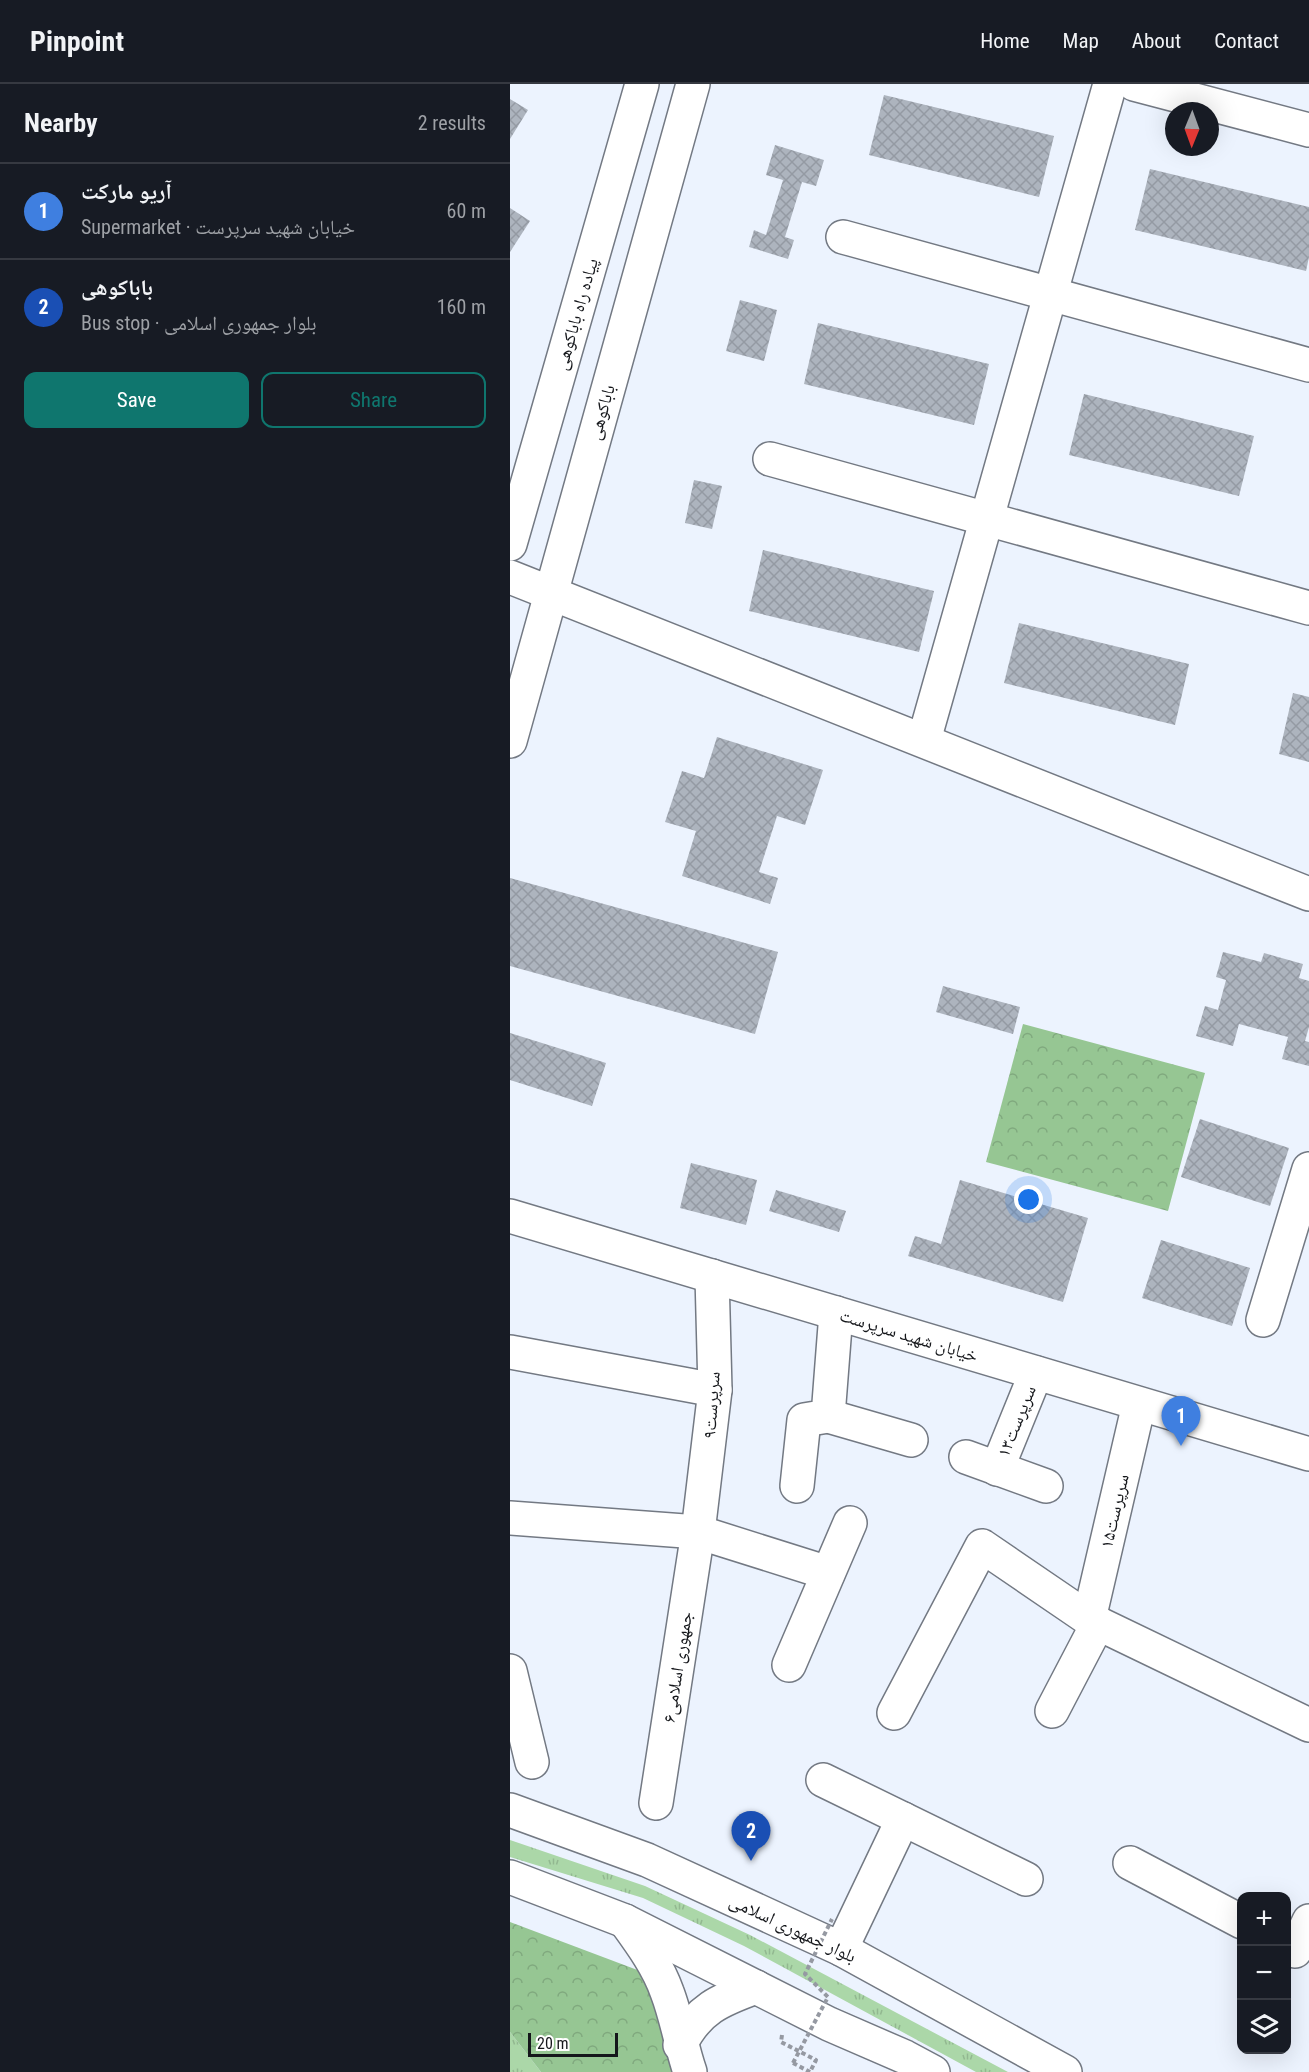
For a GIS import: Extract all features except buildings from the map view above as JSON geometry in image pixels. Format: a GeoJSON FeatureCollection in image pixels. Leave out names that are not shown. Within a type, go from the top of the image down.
{"type":"FeatureCollection","features":[{"type":"Feature","properties":{"kind":"street","name":"پیاده راه باباکوهی"},"geometry":{"type":"LineString","coordinates":[[510,544],[642,84]]}},
{"type":"Feature","properties":{"kind":"street","name":"باباکوهی"},"geometry":{"type":"LineString","coordinates":[[510,741],[693,84]]}},
{"type":"Feature","properties":{"kind":"street"},"geometry":{"type":"LineString","coordinates":[[924,740],[1110,84]]}},
{"type":"Feature","properties":{"kind":"street"},"geometry":{"type":"LineString","coordinates":[[1134,84],[1309,130]]}},
{"type":"Feature","properties":{"kind":"street"},"geometry":{"type":"LineString","coordinates":[[843,237],[1309,365]]}},
{"type":"Feature","properties":{"kind":"street"},"geometry":{"type":"LineString","coordinates":[[770,459],[1309,608]]}},
{"type":"Feature","properties":{"kind":"street"},"geometry":{"type":"LineString","coordinates":[[510,577],[1309,894]]}},
{"type":"Feature","properties":{"kind":"street"},"geometry":{"type":"LineString","coordinates":[[1263,1320],[1309,1169]]}},
{"type":"Feature","properties":{"kind":"street","name":"خیابان شهید سرپرست"},"geometry":{"type":"LineString","coordinates":[[510,1216],[1309,1454]]}},
{"type":"Feature","properties":{"kind":"street","name":"سرپرست۹"},"geometry":{"type":"LineString","coordinates":[[698,1532],[715,1390],[712,1276]]}},
{"type":"Feature","properties":{"kind":"street"},"geometry":{"type":"LineString","coordinates":[[828,1416],[836,1313]]}},
{"type":"Feature","properties":{"kind":"street"},"geometry":{"type":"LineString","coordinates":[[510,1352],[715,1390]]}},
{"type":"Feature","properties":{"kind":"street","name":"سرپرست۱۳"},"geometry":{"type":"LineString","coordinates":[[997,1468],[1036,1373]]}},
{"type":"Feature","properties":{"kind":"street","name":"سرپرست۱۵"},"geometry":{"type":"LineString","coordinates":[[1052,1711],[1093,1621],[1139,1404]]}},
{"type":"Feature","properties":{"kind":"street"},"geometry":{"type":"LineString","coordinates":[[797,1486],[804,1420],[828,1416],[911,1440]]}},
{"type":"Feature","properties":{"kind":"street"},"geometry":{"type":"LineString","coordinates":[[966,1457],[1046,1486]]}},
{"type":"Feature","properties":{"kind":"street"},"geometry":{"type":"LineString","coordinates":[[510,1518],[698,1532],[828,1573]]}},
{"type":"Feature","properties":{"kind":"street"},"geometry":{"type":"LineString","coordinates":[[789,1665],[850,1523]]}},
{"type":"Feature","properties":{"kind":"street","name":"جمهوری اسلامی۶"},"geometry":{"type":"LineString","coordinates":[[656,1803],[698,1532]]}},
{"type":"Feature","properties":{"kind":"street"},"geometry":{"type":"LineString","coordinates":[[894,1713],[982,1546],[1093,1621],[1309,1725]]}},
{"type":"Feature","properties":{"kind":"street"},"geometry":{"type":"LineString","coordinates":[[510,1671],[532,1762]]}},
{"type":"Feature","properties":{"kind":"street"},"geometry":{"type":"LineString","coordinates":[[823,1780],[1026,1878]]}},
{"type":"Feature","properties":{"kind":"street","name":"بلوار جمهوری اسلامی"},"geometry":{"type":"LineString","coordinates":[[510,1810],[647,1860],[837,1934],[1065,2072]]}},
{"type":"Feature","properties":{"kind":"street"},"geometry":{"type":"LineString","coordinates":[[837,1934],[903,1819]]}},
{"type":"Feature","properties":{"kind":"street"},"geometry":{"type":"LineString","coordinates":[[1130,1863],[1237,1920]]}},
{"type":"Feature","properties":{"kind":"street"},"geometry":{"type":"LineString","coordinates":[[510,1877],[625,1921],[912,2067]]}},
{"type":"Feature","properties":{"kind":"street"},"geometry":{"type":"LineString","coordinates":[[625,1921],[647,1951],[667,1991],[685,2058]]}},
{"type":"Feature","properties":{"kind":"street"},"geometry":{"type":"LineString","coordinates":[[1297,1952],[1309,1922]]}},
{"type":"Feature","properties":{"kind":"street"},"geometry":{"type":"LineString","coordinates":[[685,2058],[689,2028],[700,2014],[719,2003],[756,1988]]}},
{"type":"Feature","properties":{"kind":"path"},"geometry":{"type":"LineString","coordinates":[[781,2042],[816,2061],[810,2072],[793,2062],[828,1997],[804,1974],[837,1934]]}},
{"type":"Feature","properties":{"kind":"green space"},"geometry":{"type":"Polygon","coordinates":[[[1023,1024],[1205,1073],[1168,1211],[986,1162],[1023,1024]]]}},
{"type":"Feature","properties":{"kind":"green space"},"geometry":{"type":"Polygon","coordinates":[[[510,1840],[645,1886],[750,1935],[1008,2072],[976,2072],[744,1946],[643,1898],[510,1857],[510,1840]]]}},
{"type":"Feature","properties":{"kind":"green space"},"geometry":{"type":"Polygon","coordinates":[[[510,1922],[648,1974],[677,2072],[541,2072],[510,2032],[510,1922]]]}},
{"type":"Feature","properties":{"kind":"green space"},"geometry":{"type":"Polygon","coordinates":[[[510,2032],[541,2072],[510,2072],[510,2032]]]}},
{"type":"Feature","properties":{"kind":"place","name":"آریو مارکت"},"geometry":{"type":"Point","coordinates":[1181,1446]}},
{"type":"Feature","properties":{"kind":"place","name":"باباکوهی"},"geometry":{"type":"Point","coordinates":[751,1861]}}]}
